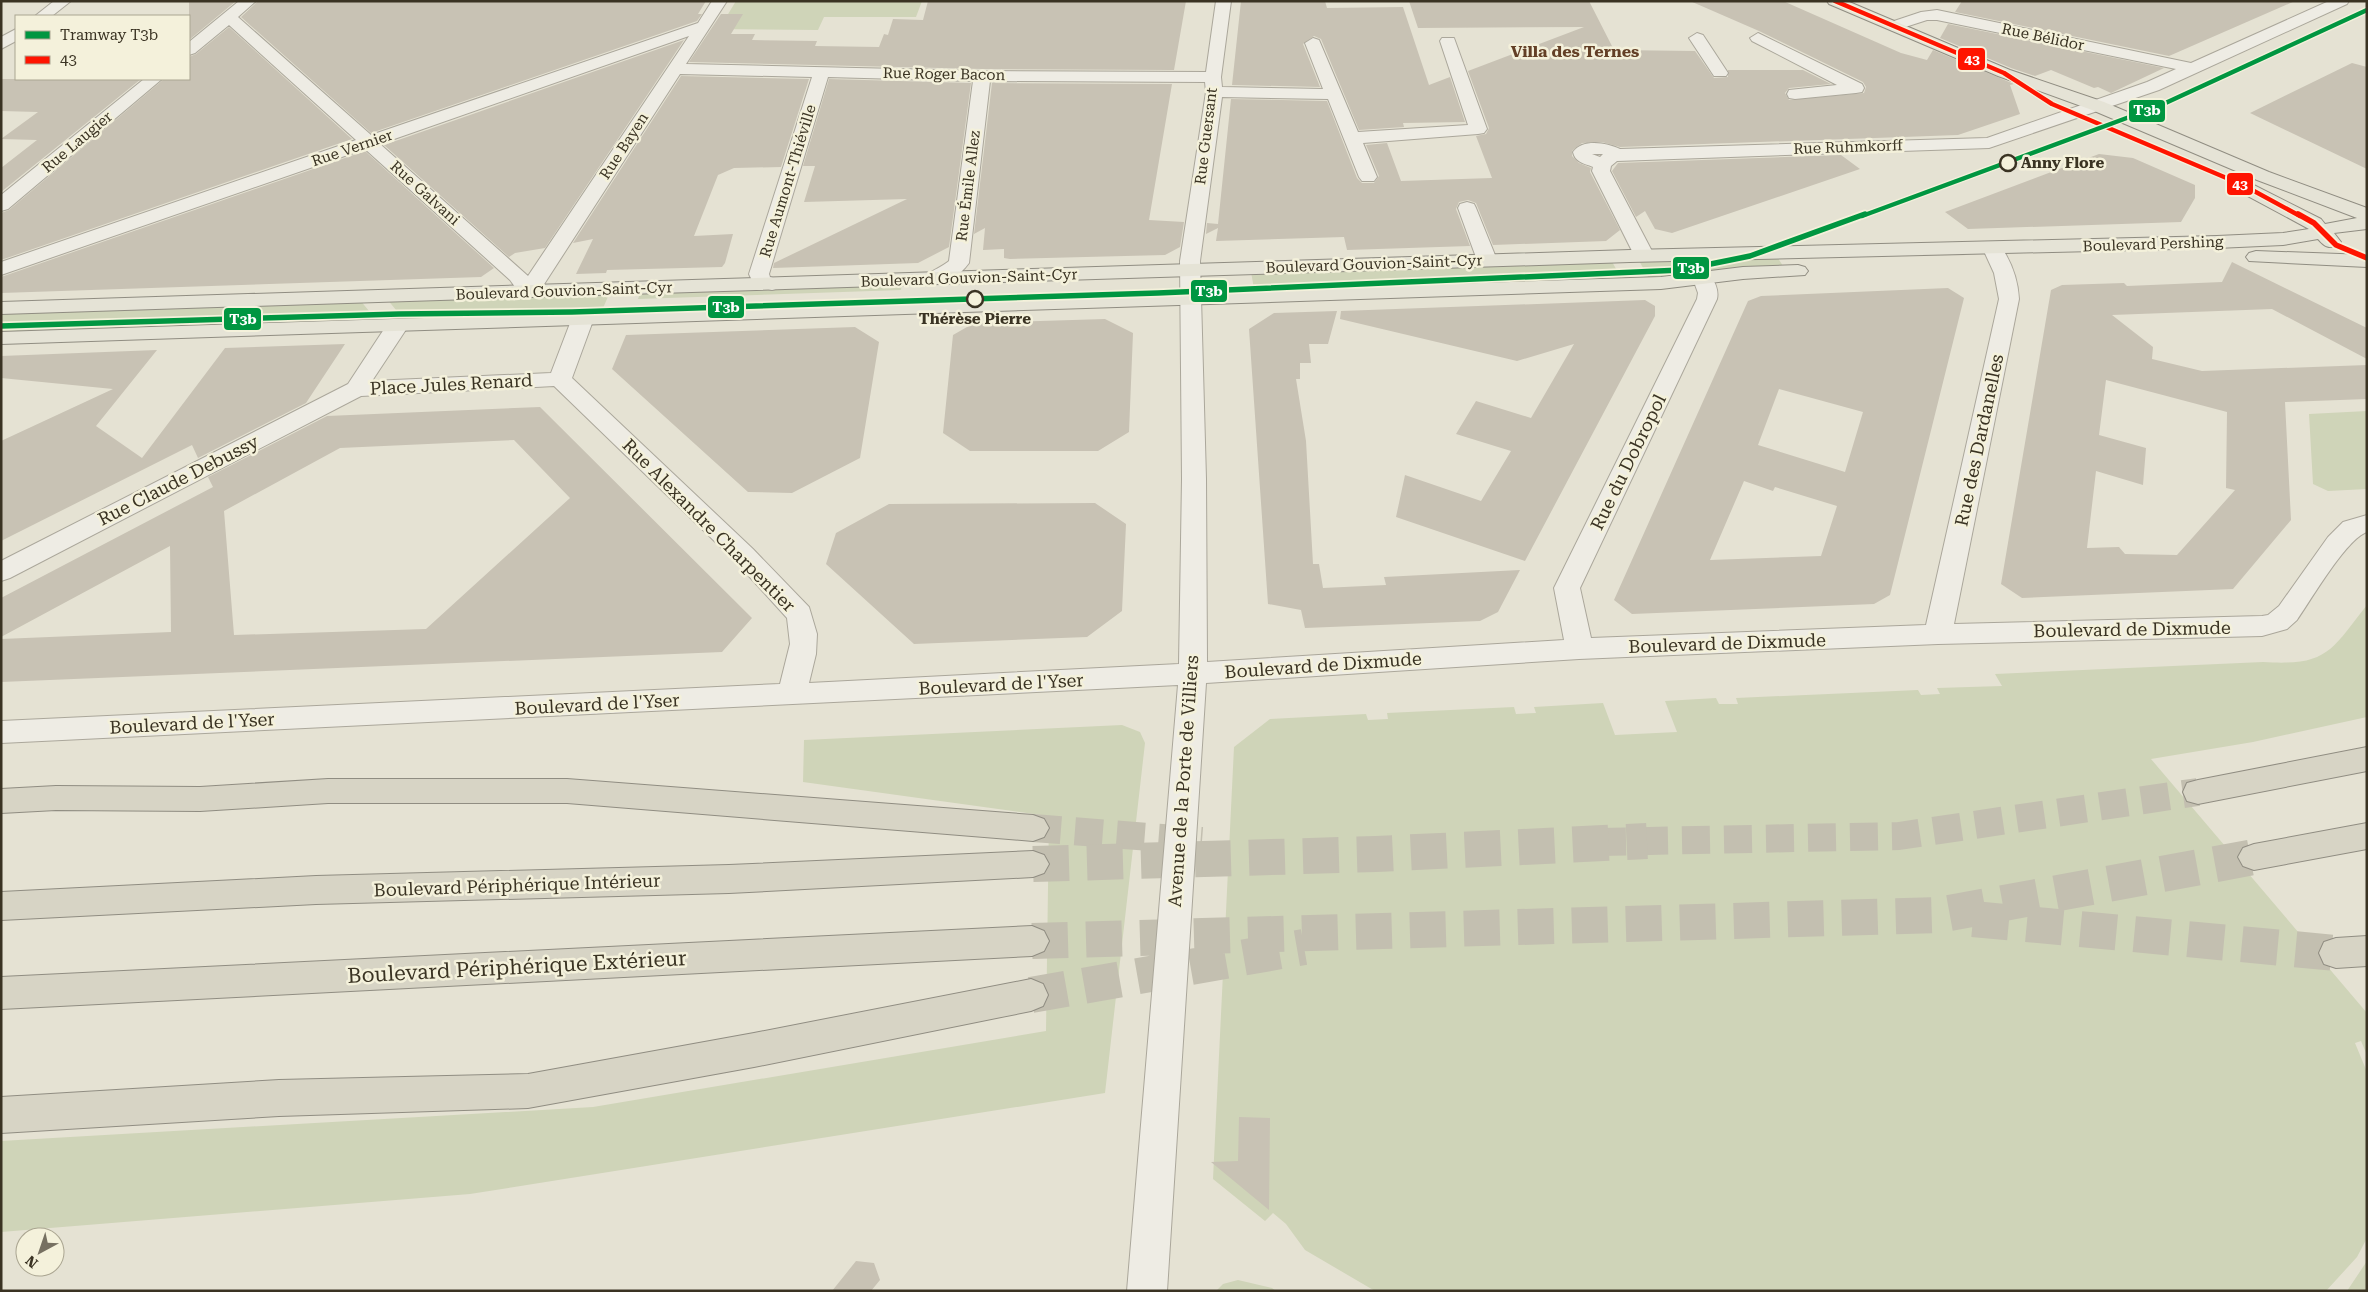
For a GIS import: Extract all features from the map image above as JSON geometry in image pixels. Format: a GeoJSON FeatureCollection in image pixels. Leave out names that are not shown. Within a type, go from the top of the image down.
{"type":"FeatureCollection","features":[{"type":"Feature","properties":{"kind":"highway"},"geometry":{"type":"LineString","coordinates":[[2198,792],[2367,759]]}},
{"type":"Feature","properties":{"kind":"highway"},"geometry":{"type":"LineString","coordinates":[[1,801],[56,798],[200,799],[328,791],[567,790],[1033,828]]}},
{"type":"Feature","properties":{"kind":"highway"},"geometry":{"type":"LineString","coordinates":[[2254,857],[2360,840]]}},
{"type":"Feature","properties":{"kind":"highway","name":"Boulevard Périphérique Intérieur"},"geometry":{"type":"LineString","coordinates":[[1,906],[316,890],[729,880],[1033,864]]}},
{"type":"Feature","properties":{"kind":"highway","name":"Boulevard Périphérique Extérieur"},"geometry":{"type":"LineString","coordinates":[[1,993],[1032,941]]}},
{"type":"Feature","properties":{"kind":"highway"},"geometry":{"type":"LineString","coordinates":[[1,1115],[279,1098],[528,1091],[769,1047],[1031,995]]}},
{"type":"Feature","properties":{"kind":"main road"},"geometry":{"type":"LineString","coordinates":[[1834,1],[2004,73],[2098,106],[2272,179],[2367,215]]}},
{"type":"Feature","properties":{"kind":"main road"},"geometry":{"type":"LineString","coordinates":[[2004,73],[2035,95],[2075,114],[2243,185],[2314,223],[2324,232],[2327,239],[2336,246],[2367,260]]}},
{"type":"Feature","properties":{"kind":"main road","name":"Boulevard Pershing"},"geometry":{"type":"LineString","coordinates":[[1951,266],[1997,256],[2277,240],[2324,232],[2331,227],[2367,222]]}},
{"type":"Feature","properties":{"kind":"main road","name":"Boulevard Gouvion-Saint-Cyr"},"geometry":{"type":"LineString","coordinates":[[1,308],[1644,255],[1936,250]]}},
{"type":"Feature","properties":{"kind":"main road","name":"Boulevard Pershing"},"geometry":{"type":"LineString","coordinates":[[1936,250],[1997,256],[2302,257],[2367,260]]}},
{"type":"Feature","properties":{"kind":"main road","name":"Boulevard Gouvion-Saint-Cyr"},"geometry":{"type":"LineString","coordinates":[[1,338],[1661,284],[1761,272],[1951,266]]}},
{"type":"Feature","properties":{"kind":"street"},"geometry":{"type":"LineString","coordinates":[[43,15],[64,1]]}},
{"type":"Feature","properties":{"kind":"street"},"geometry":{"type":"LineString","coordinates":[[190,49],[249,1]]}},
{"type":"Feature","properties":{"kind":"street","name":"Rue Bayen"},"geometry":{"type":"LineString","coordinates":[[530,292],[538,276],[682,69],[703,26],[720,1]]}},
{"type":"Feature","properties":{"kind":"street","name":"Rue Guersant"},"geometry":{"type":"LineString","coordinates":[[1190,270],[1224,1]]}},
{"type":"Feature","properties":{"kind":"street"},"geometry":{"type":"LineString","coordinates":[[2075,114],[2193,68],[2342,1]]}},
{"type":"Feature","properties":{"kind":"street","name":"Rue Bélidor"},"geometry":{"type":"LineString","coordinates":[[1893,26],[1926,15],[1937,15],[2193,68]]}},
{"type":"Feature","properties":{"kind":"street","name":"Rue Galvani"},"geometry":{"type":"LineString","coordinates":[[229,17],[516,276],[530,292]]}},
{"type":"Feature","properties":{"kind":"street","name":"Rue Vernier"},"geometry":{"type":"LineString","coordinates":[[1,269],[703,26]]}},
{"type":"Feature","properties":{"kind":"street"},"geometry":{"type":"LineString","coordinates":[[1,44],[15,35]]}},
{"type":"Feature","properties":{"kind":"street"},"geometry":{"type":"LineString","coordinates":[[1697,38],[1720,73]]}},
{"type":"Feature","properties":{"kind":"street"},"geometry":{"type":"LineString","coordinates":[[1758,38],[1856,88],[1795,94]]}},
{"type":"Feature","properties":{"kind":"street"},"geometry":{"type":"LineString","coordinates":[[1354,138],[1478,130],[1448,41]]}},
{"type":"Feature","properties":{"kind":"street"},"geometry":{"type":"LineString","coordinates":[[1313,43],[1333,94],[1354,138],[1368,176]]}},
{"type":"Feature","properties":{"kind":"street","name":"Rue Roger Bacon"},"geometry":{"type":"LineString","coordinates":[[682,69],[982,76],[1213,85],[1333,94]]}},
{"type":"Feature","properties":{"kind":"street","name":"Rue Aumont-Thiéville"},"geometry":{"type":"LineString","coordinates":[[772,284],[761,281],[759,274],[813,71]]}},
{"type":"Feature","properties":{"kind":"street","name":"Rue Émile Allez"},"geometry":{"type":"LineString","coordinates":[[932,279],[945,275],[959,263],[982,76]]}},
{"type":"Feature","properties":{"kind":"street","name":"Rue Laugier"},"geometry":{"type":"LineString","coordinates":[[1,205],[153,80]]}},
{"type":"Feature","properties":{"kind":"street","name":"Rue Ruhmkorff"},"geometry":{"type":"LineString","coordinates":[[1644,255],[1601,171],[1609,160],[1989,143],[2075,114]]}},
{"type":"Feature","properties":{"kind":"street"},"geometry":{"type":"LineString","coordinates":[[1467,208],[1487,260]]}},
{"type":"Feature","properties":{"kind":"street","name":"Rue des Dardanelles"},"geometry":{"type":"LineString","coordinates":[[1938,634],[2009,298],[2009,285],[1997,256]]}},
{"type":"Feature","properties":{"kind":"street","name":"Avenue de la Porte de Villiers"},"geometry":{"type":"LineString","coordinates":[[1147,1291],[1185,747],[1192,674],[1194,479],[1190,270]]}},
{"type":"Feature","properties":{"kind":"street","name":"Rue du Dobropol"},"geometry":{"type":"LineString","coordinates":[[1580,649],[1567,588],[1707,299],[1708,293],[1703,279]]}},
{"type":"Feature","properties":{"kind":"street"},"geometry":{"type":"LineString","coordinates":[[560,379],[583,318]]}},
{"type":"Feature","properties":{"kind":"street","name":"Place Jules Renard"},"geometry":{"type":"LineString","coordinates":[[356,389],[390,341],[398,325]]}},
{"type":"Feature","properties":{"kind":"street","name":"Place Jules Renard"},"geometry":{"type":"LineString","coordinates":[[356,389],[560,379]]}},
{"type":"Feature","properties":{"kind":"street","name":"Rue Alexandre Charpentier"},"geometry":{"type":"LineString","coordinates":[[560,379],[744,555],[799,614],[803,622],[803,658],[791,695]]}},
{"type":"Feature","properties":{"kind":"street","name":"Rue Claude Debussy"},"geometry":{"type":"LineString","coordinates":[[1,572],[356,389]]}},
{"type":"Feature","properties":{"kind":"street","name":"Boulevard de Dixmude"},"geometry":{"type":"LineString","coordinates":[[1192,674],[1580,649],[1938,634],[2262,626],[2277,622],[2288,613],[2337,543],[2352,528],[2367,523]]}},
{"type":"Feature","properties":{"kind":"street","name":"Boulevard de l'Yser"},"geometry":{"type":"LineString","coordinates":[[1,732],[1192,674]]}},
{"type":"Feature","properties":{"kind":"green space"},"geometry":{"type":"Polygon","coordinates":[[[736,1],[922,1],[916,17],[824,17],[818,30],[719,29],[736,1]]]}},
{"type":"Feature","properties":{"kind":"green space"},"geometry":{"type":"Polygon","coordinates":[[[1776,255],[1783,266],[1741,268],[1650,280],[1638,259],[1776,255]]]}},
{"type":"Feature","properties":{"kind":"green space"},"geometry":{"type":"Polygon","coordinates":[[[1611,260],[1623,281],[1255,294],[1251,272],[1611,260]]]}},
{"type":"Feature","properties":{"kind":"green space"},"geometry":{"type":"Polygon","coordinates":[[[902,283],[901,290],[638,299],[641,291],[902,283]]]}},
{"type":"Feature","properties":{"kind":"green space"},"geometry":{"type":"Polygon","coordinates":[[[1126,290],[1126,298],[879,306],[881,299],[1126,290]]]}},
{"type":"Feature","properties":{"kind":"green space"},"geometry":{"type":"Polygon","coordinates":[[[610,292],[600,315],[405,321],[387,299],[610,292]]]}},
{"type":"Feature","properties":{"kind":"green space"},"geometry":{"type":"Polygon","coordinates":[[[360,300],[378,322],[1,334],[1,311],[360,300]]]}},
{"type":"Feature","properties":{"kind":"green space"},"geometry":{"type":"Polygon","coordinates":[[[2367,411],[2367,489],[2328,491],[2313,484],[2309,414],[2367,411]]]}},
{"type":"Feature","properties":{"kind":"green space"},"geometry":{"type":"Polygon","coordinates":[[[2367,605],[2367,717],[2253,742],[2151,759],[2367,1013],[2367,1055],[2361,1041],[2355,1043],[2367,1072],[2367,1238],[2357,1257],[2326,1291],[1375,1291],[1305,1250],[1286,1224],[1273,1213],[1265,1221],[1213,1179],[1234,747],[1270,719],[1366,714],[1368,720],[1388,719],[1387,713],[1514,707],[1516,714],[1536,713],[1534,707],[1603,703],[1615,735],[1677,732],[1665,701],[1716,698],[1719,704],[1738,704],[1736,698],[1918,690],[1921,695],[1940,694],[1937,688],[2002,686],[1995,674],[2301,661],[2325,653],[2335,645],[2367,605]]]}},
{"type":"Feature","properties":{"kind":"green space"},"geometry":{"type":"Polygon","coordinates":[[[1122,725],[1140,732],[1145,743],[1105,1093],[470,1194],[63,1227],[15,1227],[15,1231],[1,1232],[1,1141],[593,1107],[1046,1031],[1049,816],[803,782],[804,740],[1122,725]]]}},
{"type":"Feature","properties":{"kind":"green space"},"geometry":{"type":"Polygon","coordinates":[[[2367,1261],[2367,1291],[2347,1291],[2367,1261]]]}},
{"type":"Feature","properties":{"kind":"green space"},"geometry":{"type":"Polygon","coordinates":[[[1238,1280],[1272,1288],[1276,1291],[1216,1291],[1223,1284],[1238,1280]]]}},
{"type":"Feature","properties":{"kind":"building"},"geometry":{"type":"Polygon","coordinates":[[[189,1],[236,1],[190,39],[189,1]]]}},
{"type":"Feature","properties":{"kind":"building"},"geometry":{"type":"Polygon","coordinates":[[[258,1],[706,1],[698,14],[702,14],[697,21],[371,133],[241,17],[258,1]]]}},
{"type":"Feature","properties":{"kind":"building"},"geometry":{"type":"Polygon","coordinates":[[[928,1],[1186,1],[1174,70],[982,69],[689,62],[721,14],[743,14],[731,34],[755,34],[752,40],[817,41],[815,46],[879,47],[884,34],[888,35],[893,19],[923,20],[928,1]]]}},
{"type":"Feature","properties":{"kind":"building"},"geometry":{"type":"Polygon","coordinates":[[[1241,1],[1325,1],[1327,8],[1403,7],[1429,85],[1450,77],[1465,122],[1403,123],[1404,127],[1359,130],[1321,39],[1314,36],[1303,44],[1320,87],[1232,85],[1241,1]]]}},
{"type":"Feature","properties":{"kind":"building"},"geometry":{"type":"Polygon","coordinates":[[[1409,1],[1589,1],[1614,50],[1695,51],[1714,78],[1728,77],[1728,70],[1803,70],[1831,84],[1789,88],[1785,93],[1789,100],[1864,93],[1866,87],[1863,82],[1759,31],[1690,1],[1783,1],[1901,53],[1927,60],[1933,50],[2014,84],[2010,85],[2020,114],[1958,135],[1620,147],[1602,142],[1582,143],[1572,151],[1572,156],[1579,163],[1591,168],[1590,172],[1620,230],[1606,241],[1493,245],[1476,203],[1468,200],[1459,202],[1456,209],[1470,246],[1347,250],[1344,237],[1216,241],[1218,228],[1206,234],[1207,223],[1218,224],[1231,99],[1327,101],[1357,178],[1362,183],[1374,183],[1379,176],[1366,145],[1387,143],[1401,181],[1492,178],[1476,136],[1486,134],[1489,128],[1468,71],[1584,27],[1418,28],[1409,1]]]}},
{"type":"Feature","properties":{"kind":"building"},"geometry":{"type":"Polygon","coordinates":[[[1962,1],[2295,1],[2169,56],[1955,12],[1962,1]]]}},
{"type":"Feature","properties":{"kind":"building"},"geometry":{"type":"Polygon","coordinates":[[[1948,24],[2164,68],[2111,93],[2051,70],[2035,76],[1940,38],[1948,24]]]}},
{"type":"Feature","properties":{"kind":"building"},"geometry":{"type":"Polygon","coordinates":[[[229,27],[352,139],[1,260],[1,213],[9,210],[163,80],[190,80],[190,57],[196,54],[229,27]]]}},
{"type":"Feature","properties":{"kind":"building"},"geometry":{"type":"Polygon","coordinates":[[[684,40],[545,248],[515,253],[509,257],[384,145],[684,40]]]}},
{"type":"Feature","properties":{"kind":"building"},"geometry":{"type":"Polygon","coordinates":[[[2352,63],[2367,67],[2367,169],[2250,113],[2352,63]]]}},
{"type":"Feature","properties":{"kind":"building"},"geometry":{"type":"Polygon","coordinates":[[[681,76],[809,79],[781,167],[734,168],[718,175],[694,236],[733,234],[725,263],[722,267],[607,270],[606,273],[576,274],[593,239],[573,243],[681,76]]]}},
{"type":"Feature","properties":{"kind":"building"},"geometry":{"type":"Polygon","coordinates":[[[1,79],[140,80],[1,192],[1,168],[37,140],[1,139],[38,112],[1,111],[1,79]]]}},
{"type":"Feature","properties":{"kind":"building"},"geometry":{"type":"Polygon","coordinates":[[[829,79],[971,83],[949,247],[918,263],[773,268],[774,263],[907,199],[804,202],[815,166],[803,166],[829,79]]]}},
{"type":"Feature","properties":{"kind":"building"},"geometry":{"type":"Polygon","coordinates":[[[992,83],[1172,84],[1149,220],[1184,222],[1180,247],[1165,255],[1010,259],[1004,258],[1004,249],[983,250],[985,228],[974,234],[992,83]]]}},
{"type":"Feature","properties":{"kind":"building"},"geometry":{"type":"Polygon","coordinates":[[[365,151],[494,268],[481,277],[1,293],[1,277],[365,151]]]}},
{"type":"Feature","properties":{"kind":"building"},"geometry":{"type":"Polygon","coordinates":[[[2099,154],[2133,158],[2195,185],[2195,198],[2181,222],[1968,229],[1945,212],[2099,154]]]}},
{"type":"Feature","properties":{"kind":"building"},"geometry":{"type":"Polygon","coordinates":[[[1841,155],[1860,169],[1672,233],[1655,229],[1645,211],[1636,217],[1612,171],[1618,163],[1841,155]]]}},
{"type":"Feature","properties":{"kind":"building"},"geometry":{"type":"Polygon","coordinates":[[[2232,262],[2367,328],[2367,359],[2272,309],[2112,315],[2153,347],[2152,359],[2202,371],[2367,365],[2367,399],[2285,402],[2291,520],[2233,589],[2022,598],[2001,584],[2051,290],[2062,285],[2124,283],[2127,286],[2222,282],[2232,262]],[[2106,380],[2099,435],[2146,448],[2143,485],[2096,471],[2087,548],[2119,547],[2125,554],[2177,555],[2235,490],[2226,488],[2227,412],[2106,380]]]}},
{"type":"Feature","properties":{"kind":"building"},"geometry":{"type":"Polygon","coordinates":[[[1948,288],[1964,298],[1890,595],[1874,604],[1632,614],[1614,600],[1748,301],[1761,296],[1948,288]],[[1779,389],[1758,445],[1845,472],[1863,412],[1779,389]],[[1744,481],[1710,560],[1821,556],[1837,506],[1775,487],[1773,491],[1744,481]]]}},
{"type":"Feature","properties":{"kind":"building"},"geometry":{"type":"Polygon","coordinates":[[[1645,300],[1655,306],[1655,316],[1525,561],[1396,517],[1405,475],[1481,501],[1511,451],[1456,434],[1476,401],[1531,418],[1574,344],[1517,361],[1340,319],[1341,311],[1645,300]]]}},
{"type":"Feature","properties":{"kind":"building"},"geometry":{"type":"Polygon","coordinates":[[[1337,311],[1328,344],[1309,344],[1311,363],[1300,363],[1300,379],[1296,379],[1306,441],[1313,564],[1319,564],[1323,588],[1386,585],[1384,577],[1520,570],[1498,612],[1480,621],[1305,628],[1301,610],[1268,604],[1249,329],[1274,313],[1337,311]]]}},
{"type":"Feature","properties":{"kind":"building"},"geometry":{"type":"Polygon","coordinates":[[[1105,319],[1133,333],[1129,432],[1098,451],[970,451],[943,433],[953,335],[974,323],[1105,319]]]}},
{"type":"Feature","properties":{"kind":"building"},"geometry":{"type":"Polygon","coordinates":[[[855,327],[879,342],[860,458],[792,493],[748,492],[612,369],[626,335],[855,327]]]}},
{"type":"Feature","properties":{"kind":"building"},"geometry":{"type":"Polygon","coordinates":[[[345,344],[306,403],[198,458],[192,445],[1,541],[1,441],[113,389],[1,378],[1,356],[157,350],[96,426],[142,458],[225,348],[345,344]]]}},
{"type":"Feature","properties":{"kind":"building"},"geometry":{"type":"Polygon","coordinates":[[[540,407],[752,618],[722,652],[1,682],[1,639],[171,632],[170,546],[1,637],[1,598],[213,487],[208,477],[327,416],[540,407]],[[514,440],[340,448],[224,511],[234,635],[426,629],[570,498],[514,440]]]}},
{"type":"Feature","properties":{"kind":"building"},"geometry":{"type":"Polygon","coordinates":[[[1095,503],[1126,524],[1122,611],[1087,637],[914,644],[826,564],[836,533],[889,504],[1095,503]]]}},
{"type":"Feature","properties":{"kind":"building"},"geometry":{"type":"Polygon","coordinates":[[[1239,1117],[1270,1118],[1269,1210],[1211,1162],[1238,1161],[1239,1117]]]}},
{"type":"Feature","properties":{"kind":"building"},"geometry":{"type":"Polygon","coordinates":[[[856,1261],[874,1263],[880,1280],[871,1291],[832,1291],[856,1261]]]}},
{"type":"Feature","properties":{"kind":"tunnel"},"geometry":{"type":"LineString","coordinates":[[1646,841],[1899,836],[2198,792]]}},
{"type":"Feature","properties":{"kind":"tunnel"},"geometry":{"type":"LineString","coordinates":[[1033,828],[1202,841]]}},
{"type":"Feature","properties":{"kind":"tunnel"},"geometry":{"type":"LineString","coordinates":[[1033,864],[1376,854],[1646,841]]}},
{"type":"Feature","properties":{"kind":"tunnel"},"geometry":{"type":"LineString","coordinates":[[1598,842],[1646,841]]}},
{"type":"Feature","properties":{"kind":"tunnel"},"geometry":{"type":"LineString","coordinates":[[1032,941],[1939,915],[2254,857]]}},
{"type":"Feature","properties":{"kind":"tunnel"},"geometry":{"type":"LineString","coordinates":[[1973,919],[2336,953]]}},
{"type":"Feature","properties":{"kind":"tunnel"},"geometry":{"type":"LineString","coordinates":[[1031,995],[1304,947]]}},
{"type":"Feature","properties":{"kind":"tram line","name":"T3b"},"geometry":{"type":"LineString","coordinates":[[1,326],[399,314],[572,312],[1158,293],[1681,270],[1750,256],[2114,124],[2159,106],[2367,10]]}},
{"type":"Feature","properties":{"kind":"transit line","name":"43"},"geometry":{"type":"LineString","coordinates":[[1835,1],[2004,73],[2052,104],[2243,185],[2314,223],[2336,245],[2367,258]]}},
{"type":"Feature","properties":{"kind":"place","name":"Anny Flore"},"geometry":{"type":"Point","coordinates":[2008,163]}},
{"type":"Feature","properties":{"kind":"place","name":"Thérèse Pierre"},"geometry":{"type":"Point","coordinates":[975,299]}},
{"type":"Feature","properties":{"kind":"district","name":"Villa des Ternes"},"geometry":{"type":"Point","coordinates":[1575,51]}}]}
